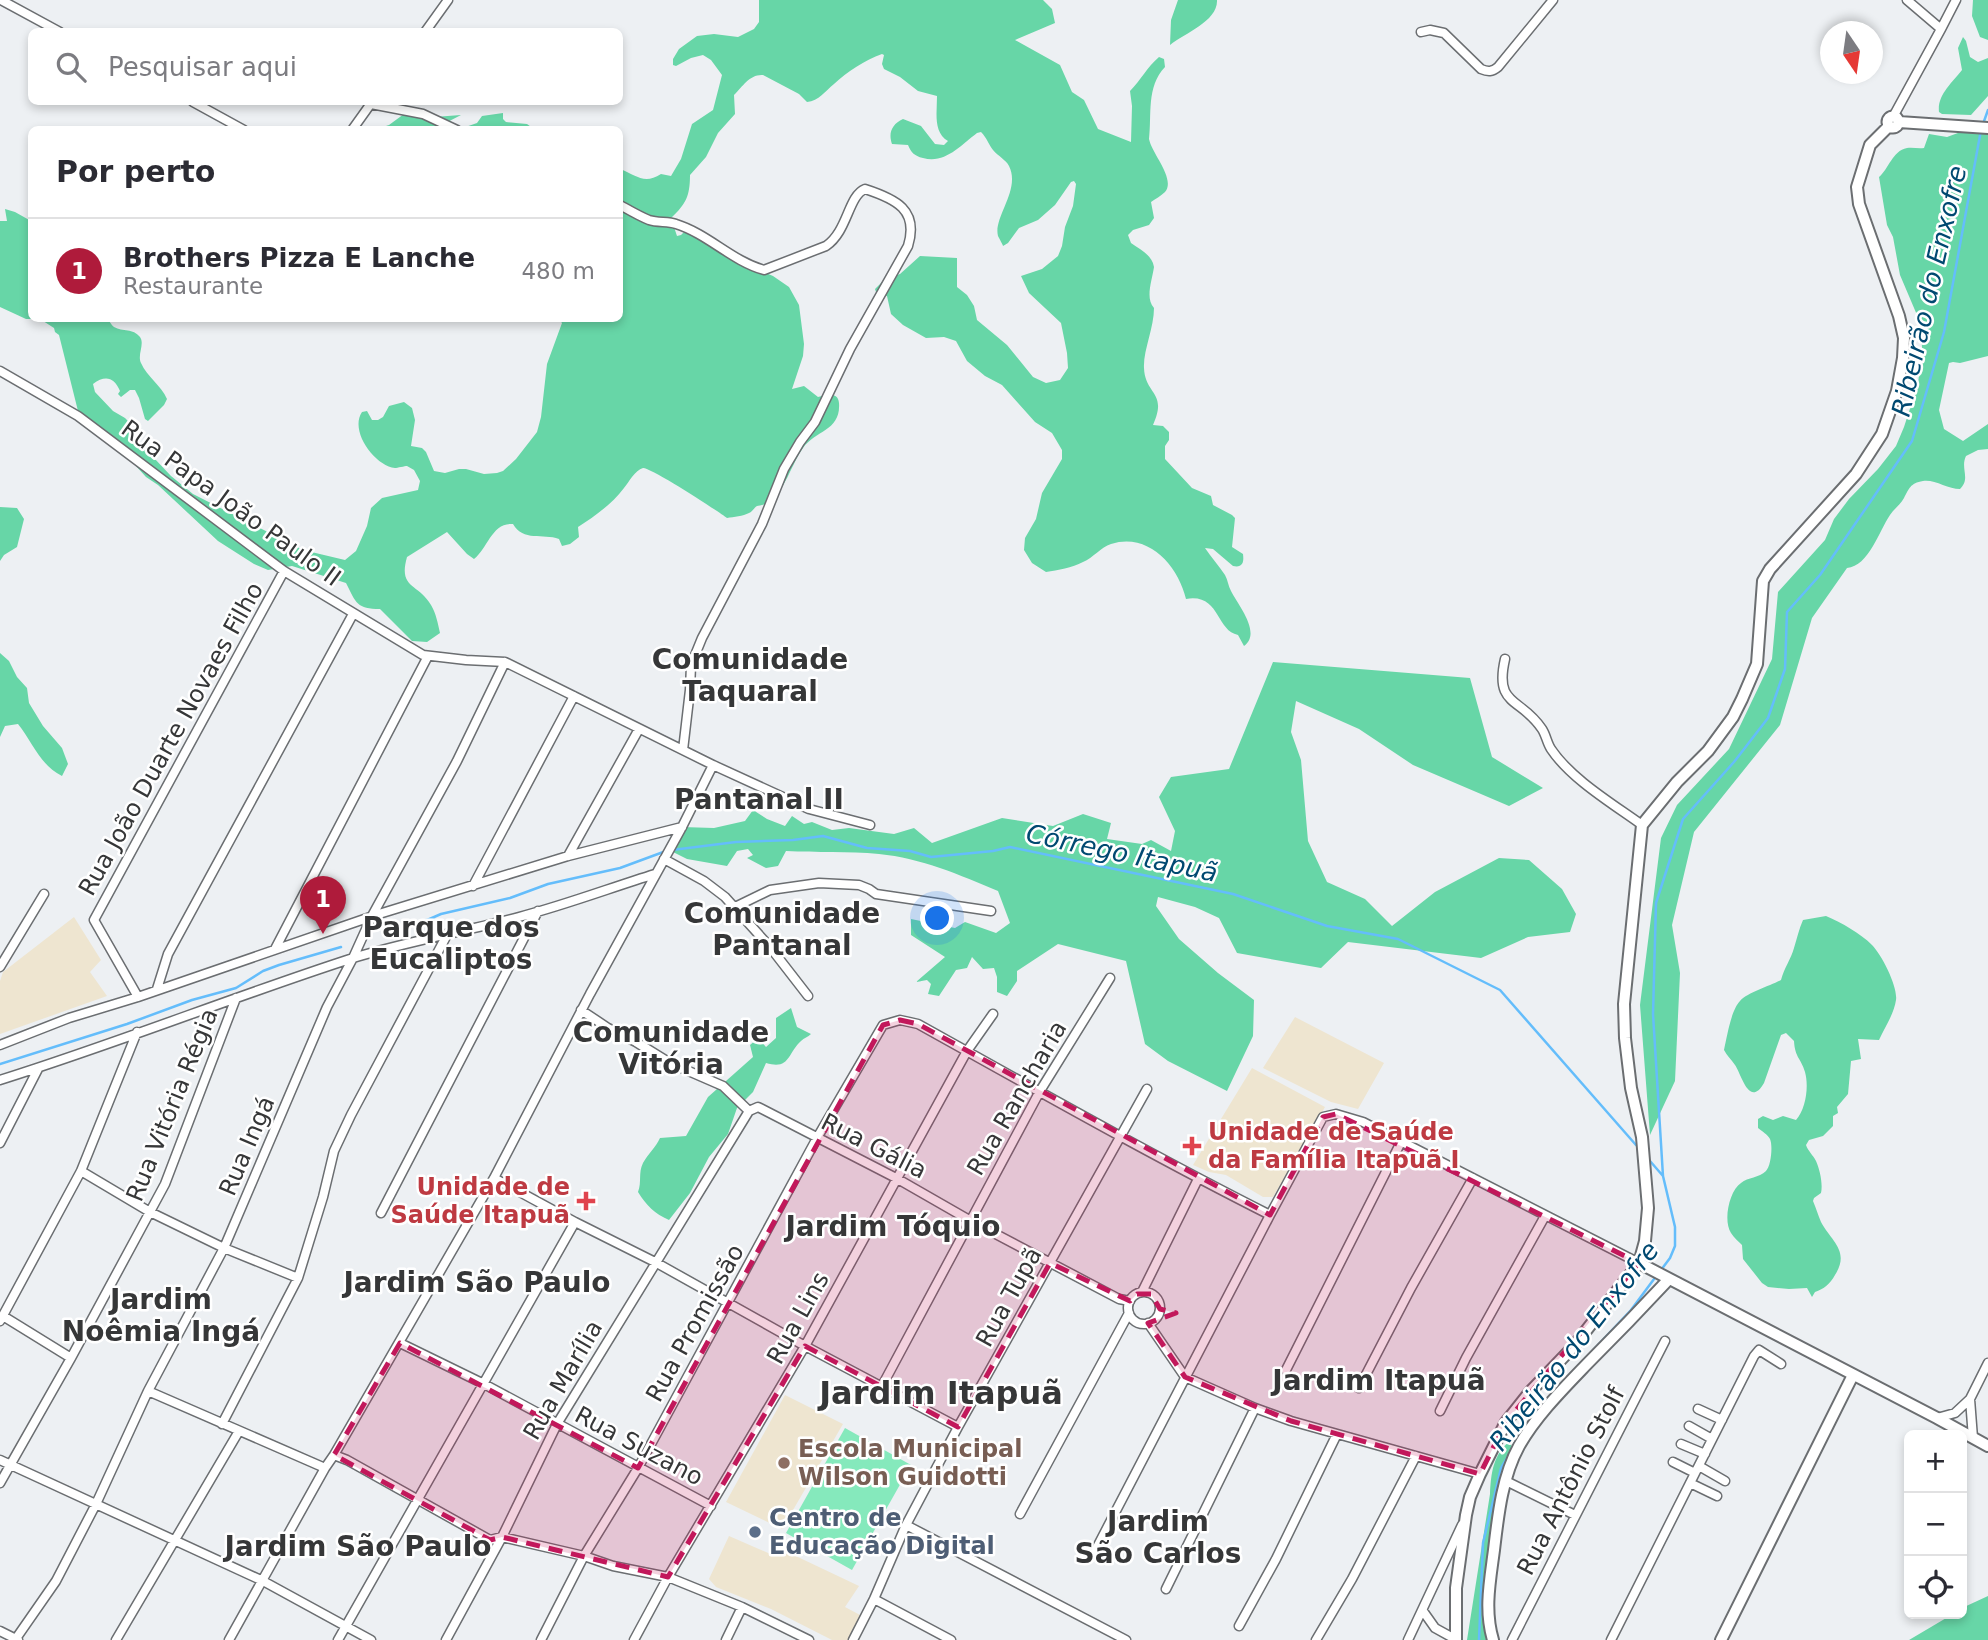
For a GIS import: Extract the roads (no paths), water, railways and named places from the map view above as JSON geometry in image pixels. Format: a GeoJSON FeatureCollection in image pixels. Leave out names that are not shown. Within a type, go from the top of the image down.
{"type":"FeatureCollection","features":[{"type":"Feature","properties":{"kind":"street"},"geometry":{"type":"LineString","coordinates":[[1,0],[53,28]]}},
{"type":"Feature","properties":{"kind":"street"},"geometry":{"type":"LineString","coordinates":[[428,28],[449,0]]}},
{"type":"Feature","properties":{"kind":"street"},"geometry":{"type":"LineString","coordinates":[[1420,32],[1430,30],[1444,33],[1481,69],[1492,71],[1553,0]]}},
{"type":"Feature","properties":{"kind":"street"},"geometry":{"type":"LineString","coordinates":[[1907,0],[1941,29]]}},
{"type":"Feature","properties":{"kind":"street"},"geometry":{"type":"LineString","coordinates":[[1423,1611],[1435,1628],[1455,1639],[1456,1588],[1466,1516],[1470,1497],[1480,1474],[1506,1422],[1529,1393],[1574,1346],[1639,1263],[1645,1241],[1648,1208],[1642,1137],[1631,1088],[1625,1038],[1624,1004],[1642,825],[1677,782],[1708,751],[1733,717],[1757,664],[1763,581],[1770,569],[1856,474],[1882,434],[1898,391],[1903,338],[1899,316],[1859,204],[1857,187],[1870,145],[1894,122],[1955,0]]}},
{"type":"Feature","properties":{"kind":"street"},"geometry":{"type":"LineString","coordinates":[[198,105],[237,126]]}},
{"type":"Feature","properties":{"kind":"street"},"geometry":{"type":"LineString","coordinates":[[355,126],[371,105]]}},
{"type":"Feature","properties":{"kind":"street"},"geometry":{"type":"LineString","coordinates":[[381,105],[423,114],[448,126]]}},
{"type":"Feature","properties":{"kind":"street"},"geometry":{"type":"LineString","coordinates":[[1894,122],[1988,128]]}},
{"type":"Feature","properties":{"kind":"street"},"geometry":{"type":"LineString","coordinates":[[623,207],[649,220],[675,223],[731,255],[764,270],[815,251],[833,241],[841,231],[858,192],[866,189],[906,209],[912,231],[908,246],[850,349],[815,422],[784,469],[762,524],[702,638],[691,665],[691,690],[683,750]]}},
{"type":"Feature","properties":{"kind":"street","name":"Rua Papa João Paulo II"},"geometry":{"type":"LineString","coordinates":[[0,371],[78,416],[284,571],[417,651],[428,656],[505,662],[712,765],[809,809],[870,825]]}},
{"type":"Feature","properties":{"kind":"street","name":"Rua João Duarte Novaes Filho"},"geometry":{"type":"LineString","coordinates":[[138,997],[94,920],[284,571]]}},
{"type":"Feature","properties":{"kind":"street"},"geometry":{"type":"LineString","coordinates":[[157,989],[168,954],[353,614]]}},
{"type":"Feature","properties":{"kind":"street"},"geometry":{"type":"LineString","coordinates":[[275,949],[428,656]]}},
{"type":"Feature","properties":{"kind":"street"},"geometry":{"type":"LineString","coordinates":[[1505,659],[1501,677],[1503,690],[1512,702],[1529,714],[1543,730],[1549,747],[1603,798],[1642,825]]}},
{"type":"Feature","properties":{"kind":"street","name":"Rua Ingá"},"geometry":{"type":"LineString","coordinates":[[16,1640],[56,1581],[96,1504],[148,1391],[224,1248],[327,1007],[372,916],[457,761],[505,662]]}},
{"type":"Feature","properties":{"kind":"street"},"geometry":{"type":"LineString","coordinates":[[473,886],[574,696]]}},
{"type":"Feature","properties":{"kind":"street"},"geometry":{"type":"LineString","coordinates":[[568,856],[639,729]]}},
{"type":"Feature","properties":{"kind":"street"},"geometry":{"type":"LineString","coordinates":[[229,1640],[324,1468],[400,1343],[494,1178],[581,1010],[682,827],[712,765]]}},
{"type":"Feature","properties":{"kind":"street"},"geometry":{"type":"LineString","coordinates":[[0,1045],[69,1018],[138,997],[372,916],[568,856],[682,827]]}},
{"type":"Feature","properties":{"kind":"street"},"geometry":{"type":"LineString","coordinates":[[664,859],[704,881],[725,897],[770,947],[808,996]]}},
{"type":"Feature","properties":{"kind":"street"},"geometry":{"type":"LineString","coordinates":[[0,1080],[353,958],[538,911],[655,874]]}},
{"type":"Feature","properties":{"kind":"street"},"geometry":{"type":"LineString","coordinates":[[735,907],[770,890],[818,883],[859,886],[876,894],[991,911]]}},
{"type":"Feature","properties":{"kind":"street"},"geometry":{"type":"LineString","coordinates":[[0,967],[44,894]]}},
{"type":"Feature","properties":{"kind":"street"},"geometry":{"type":"LineString","coordinates":[[381,1213],[538,911]]}},
{"type":"Feature","properties":{"kind":"street"},"geometry":{"type":"LineString","coordinates":[[222,1424],[298,1278],[334,1151],[449,933]]}},
{"type":"Feature","properties":{"kind":"street","name":"Rua Rancharia"},"geometry":{"type":"LineString","coordinates":[[882,1386],[1040,1091],[1110,978]]}},
{"type":"Feature","properties":{"kind":"street","name":"Rua Vitória Régia"},"geometry":{"type":"LineString","coordinates":[[0,1483],[165,1184],[236,998]]}},
{"type":"Feature","properties":{"kind":"street"},"geometry":{"type":"LineString","coordinates":[[581,1010],[670,1063],[723,1086],[749,1111]]}},
{"type":"Feature","properties":{"kind":"street","name":"Rua Lins"},"geometry":{"type":"LineString","coordinates":[[634,1640],[668,1577],[805,1346],[967,1051],[993,1014]]}},
{"type":"Feature","properties":{"kind":"street","name":"Rua Promissão"},"geometry":{"type":"LineString","coordinates":[[541,1640],[584,1556],[638,1468],[817,1138],[883,1025],[900,1020],[910,1021],[967,1051]]}},
{"type":"Feature","properties":{"kind":"street"},"geometry":{"type":"LineString","coordinates":[[71,1358],[1,1318],[81,1171],[137,1032]]}},
{"type":"Feature","properties":{"kind":"street"},"geometry":{"type":"LineString","coordinates":[[967,1051],[1198,1179],[1270,1215]]}},
{"type":"Feature","properties":{"kind":"street"},"geometry":{"type":"LineString","coordinates":[[0,1143],[37,1069]]}},
{"type":"Feature","properties":{"kind":"street","name":"Rua Tupã"},"geometry":{"type":"LineString","coordinates":[[853,1640],[906,1525],[958,1427],[1147,1089]]}},
{"type":"Feature","properties":{"kind":"street","name":"Rua Gália"},"geometry":{"type":"LineString","coordinates":[[749,1111],[758,1107],[896,1178],[1119,1299],[1130,1301]]}},
{"type":"Feature","properties":{"kind":"street","name":"Rua Marília"},"geometry":{"type":"LineString","coordinates":[[446,1640],[502,1536],[557,1424],[749,1111]]}},
{"type":"Feature","properties":{"kind":"street"},"geometry":{"type":"LineString","coordinates":[[1094,1553],[1324,1117],[1336,1114],[1346,1115],[1473,1178],[1988,1446]]}},
{"type":"Feature","properties":{"kind":"street"},"geometry":{"type":"LineString","coordinates":[[1286,1370],[1401,1142]]}},
{"type":"Feature","properties":{"kind":"street"},"geometry":{"type":"LineString","coordinates":[[81,1171],[150,1212],[224,1248],[298,1278]]}},
{"type":"Feature","properties":{"kind":"street"},"geometry":{"type":"LineString","coordinates":[[494,1178],[655,1262],[727,1304],[958,1427]]}},
{"type":"Feature","properties":{"kind":"street"},"geometry":{"type":"LineString","coordinates":[[1359,1388],[1411,1287],[1473,1178]]}},
{"type":"Feature","properties":{"kind":"street"},"geometry":{"type":"LineString","coordinates":[[1020,1514],[1129,1313],[1130,1301],[1142,1292],[1198,1179]]}},
{"type":"Feature","properties":{"kind":"street"},"geometry":{"type":"LineString","coordinates":[[1440,1411],[1466,1357],[1545,1216]]}},
{"type":"Feature","properties":{"kind":"street"},"geometry":{"type":"LineString","coordinates":[[338,1640],[575,1222]]}},
{"type":"Feature","properties":{"kind":"street"},"geometry":{"type":"LineString","coordinates":[[1493,1640],[1487,1616],[1497,1522],[1506,1481],[1518,1447],[1565,1387],[1666,1278]]}},
{"type":"Feature","properties":{"kind":"street"},"geometry":{"type":"LineString","coordinates":[[1142,1292],[1155,1297],[1160,1306],[1158,1315],[1147,1323]]}},
{"type":"Feature","properties":{"kind":"street"},"geometry":{"type":"LineString","coordinates":[[1129,1313],[1135,1321],[1147,1323],[1185,1377],[1255,1408],[1480,1474]]}},
{"type":"Feature","properties":{"kind":"street","name":"Rua Antônio Stolf"},"geometry":{"type":"LineString","coordinates":[[1512,1640],[1665,1340]]}},
{"type":"Feature","properties":{"kind":"street","name":"Rua Suzano"},"geometry":{"type":"LineString","coordinates":[[400,1343],[485,1384],[711,1506]]}},
{"type":"Feature","properties":{"kind":"street"},"geometry":{"type":"LineString","coordinates":[[1611,1640],[1754,1356],[1759,1350],[1781,1364]]}},
{"type":"Feature","properties":{"kind":"street"},"geometry":{"type":"LineString","coordinates":[[1937,1418],[1955,1413],[1970,1399],[1988,1363]]}},
{"type":"Feature","properties":{"kind":"street"},"geometry":{"type":"LineString","coordinates":[[1721,1640],[1853,1375]]}},
{"type":"Feature","properties":{"kind":"street"},"geometry":{"type":"LineString","coordinates":[[148,1391],[324,1468]]}},
{"type":"Feature","properties":{"kind":"street"},"geometry":{"type":"LineString","coordinates":[[1970,1399],[1973,1438]]}},
{"type":"Feature","properties":{"kind":"street"},"geometry":{"type":"LineString","coordinates":[[1166,1589],[1255,1408]]}},
{"type":"Feature","properties":{"kind":"street"},"geometry":{"type":"LineString","coordinates":[[1698,1409],[1722,1420]]}},
{"type":"Feature","properties":{"kind":"street"},"geometry":{"type":"LineString","coordinates":[[1689,1426],[1712,1439]]}},
{"type":"Feature","properties":{"kind":"street"},"geometry":{"type":"LineString","coordinates":[[116,1640],[239,1431]]}},
{"type":"Feature","properties":{"kind":"street"},"geometry":{"type":"LineString","coordinates":[[1239,1626],[1276,1559],[1337,1434]]}},
{"type":"Feature","properties":{"kind":"street"},"geometry":{"type":"LineString","coordinates":[[1681,1444],[1705,1454]]}},
{"type":"Feature","properties":{"kind":"street"},"geometry":{"type":"LineString","coordinates":[[334,1455],[490,1540],[502,1536],[613,1566],[668,1577],[742,1607],[809,1640]]}},
{"type":"Feature","properties":{"kind":"street"},"geometry":{"type":"LineString","coordinates":[[1316,1640],[1352,1579],[1416,1456]]}},
{"type":"Feature","properties":{"kind":"street"},"geometry":{"type":"LineString","coordinates":[[0,1460],[263,1581],[371,1640]]}},
{"type":"Feature","properties":{"kind":"street"},"geometry":{"type":"LineString","coordinates":[[1672,1462],[1725,1481]]}},
{"type":"Feature","properties":{"kind":"street"},"geometry":{"type":"LineString","coordinates":[[1506,1481],[1575,1515]]}},
{"type":"Feature","properties":{"kind":"street"},"geometry":{"type":"LineString","coordinates":[[1690,1483],[1717,1496]]}},
{"type":"Feature","properties":{"kind":"street"},"geometry":{"type":"LineString","coordinates":[[1408,1640],[1466,1516]]}},
{"type":"Feature","properties":{"kind":"street"},"geometry":{"type":"LineString","coordinates":[[906,1525],[1126,1640]]}},
{"type":"Feature","properties":{"kind":"street"},"geometry":{"type":"LineString","coordinates":[[874,1599],[951,1640]]}},
{"type":"Feature","properties":{"kind":"street"},"geometry":{"type":"LineString","coordinates":[[726,1640],[742,1607]]}},
{"type":"Feature","properties":{"kind":"street"},"geometry":{"type":"LineString","coordinates":[[0,1631],[16,1640]]}},
{"type":"Feature","properties":{"kind":"waterway","name":"Ribeirão do Enxofre"},"geometry":{"type":"LineString","coordinates":[[1983,124],[1988,110]]}},
{"type":"Feature","properties":{"kind":"waterway","name":"Ribeirão do Enxofre"},"geometry":{"type":"LineString","coordinates":[[1661,1270],[1675,1246],[1675,1227],[1663,1176],[1653,1014],[1656,903],[1683,819],[1734,762],[1768,718],[1785,669],[1787,612],[1820,575],[1912,441],[1944,332],[1981,130]]}},
{"type":"Feature","properties":{"kind":"waterway","name":"Córrego Itapuã"},"geometry":{"type":"LineString","coordinates":[[672,850],[823,836],[867,848],[910,851],[931,857],[1010,847],[1233,894],[1327,926],[1398,939],[1500,990],[1636,1145]]}},
{"type":"Feature","properties":{"kind":"waterway","name":"Córrego Itapuã"},"geometry":{"type":"LineString","coordinates":[[402,928],[441,914],[510,898],[548,884],[620,868],[666,851]]}},
{"type":"Feature","properties":{"kind":"waterway"},"geometry":{"type":"LineString","coordinates":[[0,1064],[236,988],[263,971],[341,947]]}},
{"type":"Feature","properties":{"kind":"waterway","name":"Córrego Itapuã"},"geometry":{"type":"LineString","coordinates":[[1650,1161],[1663,1176]]}},
{"type":"Feature","properties":{"kind":"waterway","name":"Ribeirão do Enxofre"},"geometry":{"type":"LineString","coordinates":[[1564,1381],[1631,1310],[1657,1275]]}},
{"type":"Feature","properties":{"kind":"waterway","name":"Ribeirão do Enxofre"},"geometry":{"type":"LineString","coordinates":[[1479,1640],[1483,1543],[1501,1468],[1510,1453]]}},
{"type":"Feature","properties":{"kind":"place","name":"Brothers Pizza E Lanche"},"geometry":{"type":"Point","coordinates":[323,934]}},
{"type":"Feature","properties":{"kind":"place","name":"Unidade de Saúde da Família Itapuã I"},"geometry":{"type":"Point","coordinates":[1192,1146]}},
{"type":"Feature","properties":{"kind":"place","name":"Unidade de Saúde Itapuã"},"geometry":{"type":"Point","coordinates":[586,1201]}},
{"type":"Feature","properties":{"kind":"place","name":"Escola Municipal Wilson Guidotti"},"geometry":{"type":"Point","coordinates":[784,1463]}},
{"type":"Feature","properties":{"kind":"place","name":"Centro de Educação Digital"},"geometry":{"type":"Point","coordinates":[755,1532]}},
{"type":"Feature","properties":{"kind":"district","name":"Comunidade Taquaral"},"geometry":{"type":"Point","coordinates":[750,675]}},
{"type":"Feature","properties":{"kind":"district","name":"Pantanal II"},"geometry":{"type":"Point","coordinates":[759,799]}},
{"type":"Feature","properties":{"kind":"district","name":"Comunidade Pantanal"},"geometry":{"type":"Point","coordinates":[782,929]}},
{"type":"Feature","properties":{"kind":"district","name":"Parque dos Eucaliptos"},"geometry":{"type":"Point","coordinates":[451,943]}},
{"type":"Feature","properties":{"kind":"district","name":"Comunidade Vitória"},"geometry":{"type":"Point","coordinates":[671,1048]}},
{"type":"Feature","properties":{"kind":"district","name":"Jardim Tóquio"},"geometry":{"type":"Point","coordinates":[893,1226]}},
{"type":"Feature","properties":{"kind":"district","name":"Jardim São Paulo"},"geometry":{"type":"Point","coordinates":[477,1282]}},
{"type":"Feature","properties":{"kind":"district","name":"Jardim Noêmia Ingá"},"geometry":{"type":"Point","coordinates":[161,1315]}},
{"type":"Feature","properties":{"kind":"district","name":"Jardim Itapuã"},"geometry":{"type":"Point","coordinates":[1379,1380]}},
{"type":"Feature","properties":{"kind":"district","name":"Jardim Itapuã"},"geometry":{"type":"Point","coordinates":[941,1393]}},
{"type":"Feature","properties":{"kind":"district","name":"Jardim São Carlos"},"geometry":{"type":"Point","coordinates":[1158,1537]}},
{"type":"Feature","properties":{"kind":"district","name":"Jardim São Paulo"},"geometry":{"type":"Point","coordinates":[358,1546]}}]}
